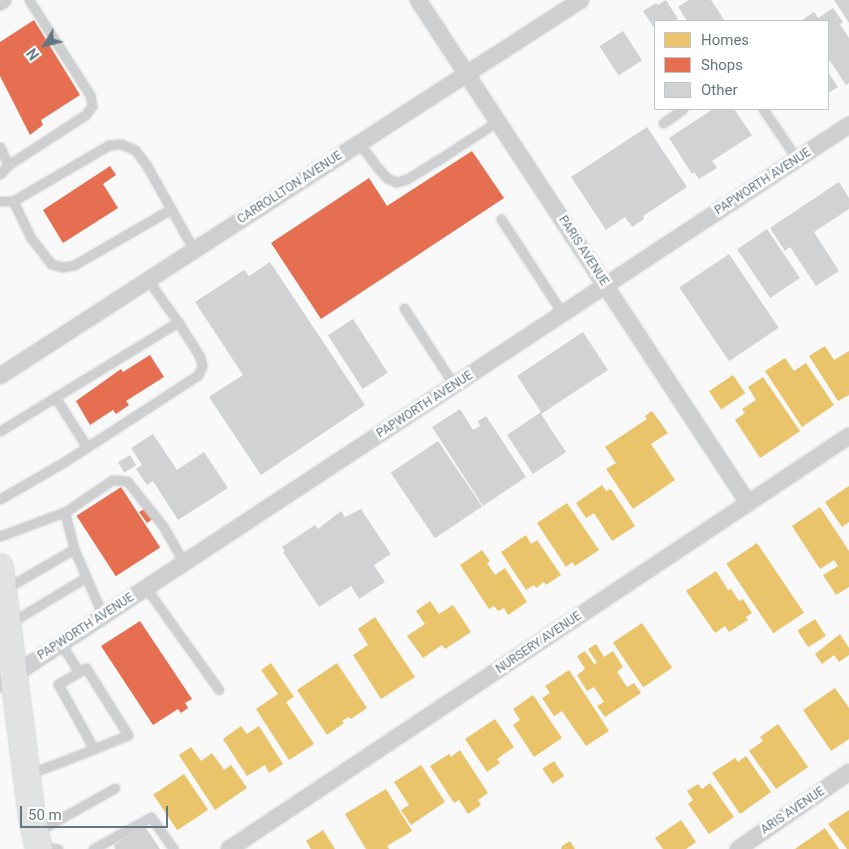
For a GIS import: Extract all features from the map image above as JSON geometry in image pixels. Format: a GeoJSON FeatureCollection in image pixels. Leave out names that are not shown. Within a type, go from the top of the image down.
{"type":"FeatureCollection","features":[{"type":"Feature","properties":{"kind":"main road"},"geometry":{"type":"LineString","coordinates":[[2,579],[8,624],[7,679],[42,844]]}},
{"type":"Feature","properties":{"kind":"street","name":"PARIS AVENUE"},"geometry":{"type":"LineString","coordinates":[[418,0],[748,503]]}},
{"type":"Feature","properties":{"kind":"street","name":"CARROLLTON AVENUE"},"geometry":{"type":"LineString","coordinates":[[0,376],[580,0]]}},
{"type":"Feature","properties":{"kind":"street","name":"PAPWORTH AVENUE"},"geometry":{"type":"LineString","coordinates":[[7,679],[849,125]]}},
{"type":"Feature","properties":{"kind":"street","name":"NURSERY AVENUE"},"geometry":{"type":"LineString","coordinates":[[229,849],[849,436]]}},
{"type":"Feature","properties":{"kind":"street","name":"ARIS AVENUE"},"geometry":{"type":"LineString","coordinates":[[738,849],[849,772]]}},
{"type":"Feature","properties":{"kind":"lane"},"geometry":{"type":"LineString","coordinates":[[0,174],[8,165],[86,115],[92,106],[90,95],[29,0]]}},
{"type":"Feature","properties":{"kind":"lane"},"geometry":{"type":"LineString","coordinates":[[662,123],[682,110]]}},
{"type":"Feature","properties":{"kind":"lane"},"geometry":{"type":"LineString","coordinates":[[764,110],[798,159]]}},
{"type":"Feature","properties":{"kind":"lane"},"geometry":{"type":"LineString","coordinates":[[359,143],[387,178],[396,182],[407,179],[498,121]]}},
{"type":"Feature","properties":{"kind":"lane"},"geometry":{"type":"LineString","coordinates":[[0,202],[13,201],[110,145],[121,144],[135,150],[194,250]]}},
{"type":"Feature","properties":{"kind":"lane"},"geometry":{"type":"LineString","coordinates":[[0,147],[8,165]]}},
{"type":"Feature","properties":{"kind":"lane"},"geometry":{"type":"LineString","coordinates":[[13,201],[32,238],[51,264],[62,267],[74,265],[171,209]]}},
{"type":"Feature","properties":{"kind":"lane"},"geometry":{"type":"LineString","coordinates":[[501,218],[563,314]]}},
{"type":"Feature","properties":{"kind":"lane"},"geometry":{"type":"LineString","coordinates":[[0,499],[87,447],[201,372],[200,357],[148,280]]}},
{"type":"Feature","properties":{"kind":"lane"},"geometry":{"type":"LineString","coordinates":[[404,308],[454,385]]}},
{"type":"Feature","properties":{"kind":"lane"},"geometry":{"type":"LineString","coordinates":[[0,431],[178,322]]}},
{"type":"Feature","properties":{"kind":"lane"},"geometry":{"type":"LineString","coordinates":[[55,397],[87,447]]}},
{"type":"Feature","properties":{"kind":"lane"},"geometry":{"type":"LineString","coordinates":[[0,536],[65,512],[112,480],[127,481],[163,526],[184,563]]}},
{"type":"Feature","properties":{"kind":"lane"},"geometry":{"type":"LineString","coordinates":[[65,512],[74,549],[103,616]]}},
{"type":"Feature","properties":{"kind":"lane"},"geometry":{"type":"LineString","coordinates":[[2,579],[74,549]]}},
{"type":"Feature","properties":{"kind":"lane"},"geometry":{"type":"LineString","coordinates":[[8,624],[85,578]]}},
{"type":"Feature","properties":{"kind":"lane"},"geometry":{"type":"LineString","coordinates":[[146,588],[219,690]]}},
{"type":"Feature","properties":{"kind":"lane"},"geometry":{"type":"LineString","coordinates":[[61,644],[79,672]]}},
{"type":"Feature","properties":{"kind":"lane"},"geometry":{"type":"LineString","coordinates":[[27,775],[94,749],[128,735],[86,668],[58,684],[94,749]]}},
{"type":"Feature","properties":{"kind":"lane"},"geometry":{"type":"LineString","coordinates":[[42,844],[115,788]]}},
{"type":"Feature","properties":{"kind":"lane"},"geometry":{"type":"LineString","coordinates":[[94,849],[151,817],[173,849]]}},
{"type":"Feature","properties":{"kind":"building: Homes"},"geometry":{"type":"Polygon","coordinates":[[[825,346],[834,360],[849,351],[849,395],[838,401],[809,356],[825,346]]]}},
{"type":"Feature","properties":{"kind":"building: Homes"},"geometry":{"type":"Polygon","coordinates":[[[785,358],[794,371],[806,363],[834,405],[802,427],[765,371],[785,358]]]}},
{"type":"Feature","properties":{"kind":"building: Homes"},"geometry":{"type":"Polygon","coordinates":[[[733,375],[745,393],[721,409],[709,391],[733,375]]]}},
{"type":"Feature","properties":{"kind":"building: Homes"},"geometry":{"type":"Polygon","coordinates":[[[763,377],[800,431],[760,458],[735,420],[745,413],[742,409],[756,400],[748,387],[763,377]]]}},
{"type":"Feature","properties":{"kind":"building: Homes"},"geometry":{"type":"Polygon","coordinates":[[[652,411],[668,433],[651,444],[675,480],[633,509],[606,469],[616,463],[605,447],[647,419],[645,416],[652,411]]]}},
{"type":"Feature","properties":{"kind":"building: Homes"},"geometry":{"type":"Polygon","coordinates":[[[602,485],[606,491],[611,489],[635,526],[612,541],[594,513],[586,518],[576,503],[602,485]]]}},
{"type":"Feature","properties":{"kind":"building: Homes"},"geometry":{"type":"Polygon","coordinates":[[[849,486],[849,522],[842,527],[825,502],[849,486]]]}},
{"type":"Feature","properties":{"kind":"building: Homes"},"geometry":{"type":"Polygon","coordinates":[[[567,503],[599,550],[575,566],[572,562],[566,567],[537,523],[567,503]]]}},
{"type":"Feature","properties":{"kind":"building: Homes"},"geometry":{"type":"Polygon","coordinates":[[[820,507],[849,551],[849,587],[836,595],[823,575],[838,566],[834,560],[820,569],[792,526],[820,507]]]}},
{"type":"Feature","properties":{"kind":"building: Homes"},"geometry":{"type":"Polygon","coordinates":[[[526,535],[531,544],[537,540],[561,575],[546,585],[544,582],[536,588],[534,585],[526,590],[501,552],[526,535]]]}},
{"type":"Feature","properties":{"kind":"building: Homes"},"geometry":{"type":"Polygon","coordinates":[[[757,543],[804,613],[773,633],[726,564],[757,543]]]}},
{"type":"Feature","properties":{"kind":"building: Homes"},"geometry":{"type":"Polygon","coordinates":[[[482,550],[490,561],[487,563],[495,575],[505,568],[527,602],[508,615],[504,608],[498,611],[494,606],[489,609],[460,565],[482,550]]]}},
{"type":"Feature","properties":{"kind":"building: Homes"},"geometry":{"type":"Polygon","coordinates":[[[716,571],[728,590],[731,589],[739,601],[743,599],[752,613],[746,617],[748,620],[729,632],[725,626],[715,633],[686,591],[716,571]]]}},
{"type":"Feature","properties":{"kind":"building: Homes"},"geometry":{"type":"Polygon","coordinates":[[[430,601],[439,614],[453,605],[471,632],[445,649],[442,645],[423,658],[407,636],[425,624],[416,611],[430,601]]]}},
{"type":"Feature","properties":{"kind":"building: Homes"},"geometry":{"type":"Polygon","coordinates":[[[375,617],[415,677],[381,699],[353,655],[368,645],[358,629],[375,617]]]}},
{"type":"Feature","properties":{"kind":"building: Homes"},"geometry":{"type":"Polygon","coordinates":[[[815,619],[826,636],[808,647],[797,630],[815,619]]]}},
{"type":"Feature","properties":{"kind":"building: Homes"},"geometry":{"type":"Polygon","coordinates":[[[642,623],[672,668],[643,687],[613,643],[642,623]]]}},
{"type":"Feature","properties":{"kind":"building: Homes"},"geometry":{"type":"Polygon","coordinates":[[[840,634],[849,648],[849,655],[839,662],[834,655],[822,664],[815,654],[840,634]]]}},
{"type":"Feature","properties":{"kind":"building: Homes"},"geometry":{"type":"Polygon","coordinates":[[[596,644],[604,657],[613,651],[623,667],[617,672],[627,687],[634,683],[641,693],[605,717],[597,706],[604,702],[594,687],[587,691],[577,675],[585,669],[577,656],[585,651],[594,664],[597,663],[588,649],[596,644]]]}},
{"type":"Feature","properties":{"kind":"building: Homes"},"geometry":{"type":"Polygon","coordinates":[[[271,663],[294,697],[286,702],[314,744],[289,760],[256,709],[278,694],[261,670],[271,663]]]}},
{"type":"Feature","properties":{"kind":"building: Homes"},"geometry":{"type":"Polygon","coordinates":[[[337,663],[367,708],[351,719],[349,717],[342,721],[344,723],[327,735],[297,690],[337,663]]]}},
{"type":"Feature","properties":{"kind":"building: Homes"},"geometry":{"type":"Polygon","coordinates":[[[569,670],[609,731],[586,746],[562,711],[554,716],[542,698],[550,693],[545,686],[569,670]]]}},
{"type":"Feature","properties":{"kind":"building: Homes"},"geometry":{"type":"Polygon","coordinates":[[[835,688],[849,708],[849,739],[831,751],[803,710],[835,688]]]}},
{"type":"Feature","properties":{"kind":"building: Homes"},"geometry":{"type":"Polygon","coordinates":[[[533,695],[562,738],[534,757],[513,725],[520,720],[513,709],[533,695]]]}},
{"type":"Feature","properties":{"kind":"building: Homes"},"geometry":{"type":"Polygon","coordinates":[[[495,719],[514,747],[497,759],[500,763],[487,772],[465,739],[495,719]]]}},
{"type":"Feature","properties":{"kind":"building: Homes"},"geometry":{"type":"Polygon","coordinates":[[[778,724],[808,767],[776,789],[749,751],[763,741],[760,737],[778,724]]]}},
{"type":"Feature","properties":{"kind":"building: Homes"},"geometry":{"type":"Polygon","coordinates":[[[241,726],[247,734],[259,726],[283,764],[269,773],[265,765],[247,776],[223,739],[241,726]]]}},
{"type":"Feature","properties":{"kind":"building: Homes"},"geometry":{"type":"Polygon","coordinates":[[[191,747],[201,761],[212,753],[224,770],[231,765],[247,788],[215,810],[179,755],[191,747]]]}},
{"type":"Feature","properties":{"kind":"building: Homes"},"geometry":{"type":"Polygon","coordinates":[[[460,750],[488,793],[478,800],[481,805],[468,814],[459,800],[454,803],[430,766],[449,754],[451,757],[460,750]]]}},
{"type":"Feature","properties":{"kind":"building: Homes"},"geometry":{"type":"Polygon","coordinates":[[[746,756],[771,792],[740,814],[712,773],[735,758],[738,762],[746,756]]]}},
{"type":"Feature","properties":{"kind":"building: Homes"},"geometry":{"type":"Polygon","coordinates":[[[554,761],[564,776],[552,784],[542,769],[554,761]]]}},
{"type":"Feature","properties":{"kind":"building: Homes"},"geometry":{"type":"Polygon","coordinates":[[[421,765],[445,802],[411,825],[401,810],[409,805],[394,782],[421,765]]]}},
{"type":"Feature","properties":{"kind":"building: Homes"},"geometry":{"type":"Polygon","coordinates":[[[184,774],[208,810],[177,830],[153,795],[184,774]]]}},
{"type":"Feature","properties":{"kind":"building: Homes"},"geometry":{"type":"Polygon","coordinates":[[[710,783],[734,817],[709,834],[688,804],[693,800],[687,791],[698,784],[702,789],[710,783]]]}},
{"type":"Feature","properties":{"kind":"building: Homes"},"geometry":{"type":"Polygon","coordinates":[[[386,789],[412,831],[387,846],[389,849],[366,849],[345,814],[386,789]]]}},
{"type":"Feature","properties":{"kind":"building: Homes"},"geometry":{"type":"Polygon","coordinates":[[[849,810],[849,849],[847,849],[828,824],[849,810]]]}},
{"type":"Feature","properties":{"kind":"building: Homes"},"geometry":{"type":"Polygon","coordinates":[[[681,820],[696,842],[686,849],[663,849],[655,838],[681,820]]]}},
{"type":"Feature","properties":{"kind":"building: Homes"},"geometry":{"type":"Polygon","coordinates":[[[825,828],[839,849],[795,849],[825,828]]]}},
{"type":"Feature","properties":{"kind":"building: Homes"},"geometry":{"type":"Polygon","coordinates":[[[323,830],[335,849],[311,849],[306,841],[323,830]]]}},
{"type":"Feature","properties":{"kind":"building: Homes"},"geometry":{"type":"Polygon","coordinates":[[[570,841],[575,849],[561,849],[562,846],[570,841]]]}},
{"type":"Feature","properties":{"kind":"building: Shops"},"geometry":{"type":"Polygon","coordinates":[[[34,20],[80,95],[41,120],[43,125],[30,135],[0,76],[0,42],[34,20]]]}},
{"type":"Feature","properties":{"kind":"building: Shops"},"geometry":{"type":"Polygon","coordinates":[[[472,151],[504,198],[321,319],[271,243],[369,178],[387,206],[472,151]]]}},
{"type":"Feature","properties":{"kind":"building: Shops"},"geometry":{"type":"Polygon","coordinates":[[[110,166],[116,175],[103,184],[118,208],[63,243],[43,210],[110,166]]]}},
{"type":"Feature","properties":{"kind":"building: Shops"},"geometry":{"type":"Polygon","coordinates":[[[150,355],[164,377],[126,401],[129,405],[116,414],[113,410],[90,425],[76,401],[121,369],[123,372],[150,355]]]}},
{"type":"Feature","properties":{"kind":"building: Shops"},"geometry":{"type":"Polygon","coordinates":[[[121,487],[160,547],[116,576],[77,516],[121,487]]]}},
{"type":"Feature","properties":{"kind":"building: Shops"},"geometry":{"type":"Polygon","coordinates":[[[146,508],[153,519],[147,523],[139,512],[146,508]]]}},
{"type":"Feature","properties":{"kind":"building: Shops"},"geometry":{"type":"Polygon","coordinates":[[[140,621],[192,699],[185,703],[188,708],[181,713],[178,709],[153,725],[101,646],[140,621]]]}},
{"type":"Feature","properties":{"kind":"building: Other"},"geometry":{"type":"Polygon","coordinates":[[[666,0],[678,19],[654,20],[654,28],[643,11],[656,3],[658,5],[666,0]]]}},
{"type":"Feature","properties":{"kind":"building: Other"},"geometry":{"type":"Polygon","coordinates":[[[689,0],[711,0],[724,20],[686,20],[678,7],[689,0]]]}},
{"type":"Feature","properties":{"kind":"building: Other"},"geometry":{"type":"Polygon","coordinates":[[[834,0],[849,0],[849,23],[834,0]]]}},
{"type":"Feature","properties":{"kind":"building: Other"},"geometry":{"type":"Polygon","coordinates":[[[833,8],[843,22],[840,24],[849,38],[849,83],[846,85],[829,60],[829,20],[802,20],[814,12],[818,18],[833,8]]]}},
{"type":"Feature","properties":{"kind":"building: Other"},"geometry":{"type":"Polygon","coordinates":[[[623,31],[642,60],[619,76],[600,46],[623,31]]]}},
{"type":"Feature","properties":{"kind":"building: Other"},"geometry":{"type":"Polygon","coordinates":[[[829,74],[838,87],[829,92],[829,74]]]}},
{"type":"Feature","properties":{"kind":"building: Other"},"geometry":{"type":"Polygon","coordinates":[[[711,110],[735,110],[752,135],[712,161],[717,168],[699,179],[694,172],[692,174],[669,138],[711,110]]]}},
{"type":"Feature","properties":{"kind":"building: Other"},"geometry":{"type":"Polygon","coordinates":[[[647,127],[687,187],[643,216],[644,219],[632,227],[625,217],[606,230],[571,177],[647,127]]]}},
{"type":"Feature","properties":{"kind":"building: Other"},"geometry":{"type":"Polygon","coordinates":[[[839,182],[849,198],[849,209],[814,232],[839,271],[816,286],[790,247],[785,251],[770,228],[839,182]]]}},
{"type":"Feature","properties":{"kind":"building: Other"},"geometry":{"type":"Polygon","coordinates":[[[767,229],[800,278],[770,298],[737,249],[767,229]]]}},
{"type":"Feature","properties":{"kind":"building: Other"},"geometry":{"type":"Polygon","coordinates":[[[729,254],[779,328],[729,361],[679,288],[729,254]]]}},
{"type":"Feature","properties":{"kind":"building: Other"},"geometry":{"type":"Polygon","coordinates":[[[270,262],[365,405],[261,475],[209,397],[243,375],[195,302],[244,270],[249,276],[270,262]]]}},
{"type":"Feature","properties":{"kind":"building: Other"},"geometry":{"type":"Polygon","coordinates":[[[353,319],[388,373],[363,389],[328,335],[353,319]]]}},
{"type":"Feature","properties":{"kind":"building: Other"},"geometry":{"type":"Polygon","coordinates":[[[583,332],[608,370],[541,414],[566,452],[533,474],[507,435],[541,412],[517,376],[583,332]]]}},
{"type":"Feature","properties":{"kind":"building: Other"},"geometry":{"type":"Polygon","coordinates":[[[460,409],[473,430],[480,426],[478,421],[486,416],[526,477],[483,506],[432,427],[460,409]]]}},
{"type":"Feature","properties":{"kind":"building: Other"},"geometry":{"type":"Polygon","coordinates":[[[153,434],[177,470],[204,452],[228,488],[178,520],[153,481],[147,485],[136,469],[142,465],[131,448],[153,434]]]}},
{"type":"Feature","properties":{"kind":"building: Other"},"geometry":{"type":"Polygon","coordinates":[[[438,441],[482,506],[435,538],[391,473],[438,441]]]}},
{"type":"Feature","properties":{"kind":"building: Other"},"geometry":{"type":"Polygon","coordinates":[[[130,455],[136,465],[124,472],[118,462],[130,455]]]}},
{"type":"Feature","properties":{"kind":"building: Other"},"geometry":{"type":"Polygon","coordinates":[[[361,509],[391,554],[374,565],[385,582],[359,599],[351,586],[319,607],[283,552],[285,551],[282,547],[315,525],[318,529],[341,511],[345,517],[361,509]]]}},
{"type":"Feature","properties":{"kind":"building: Other"},"geometry":{"type":"Polygon","coordinates":[[[144,825],[160,849],[115,849],[114,845],[144,825]]]}}]}
